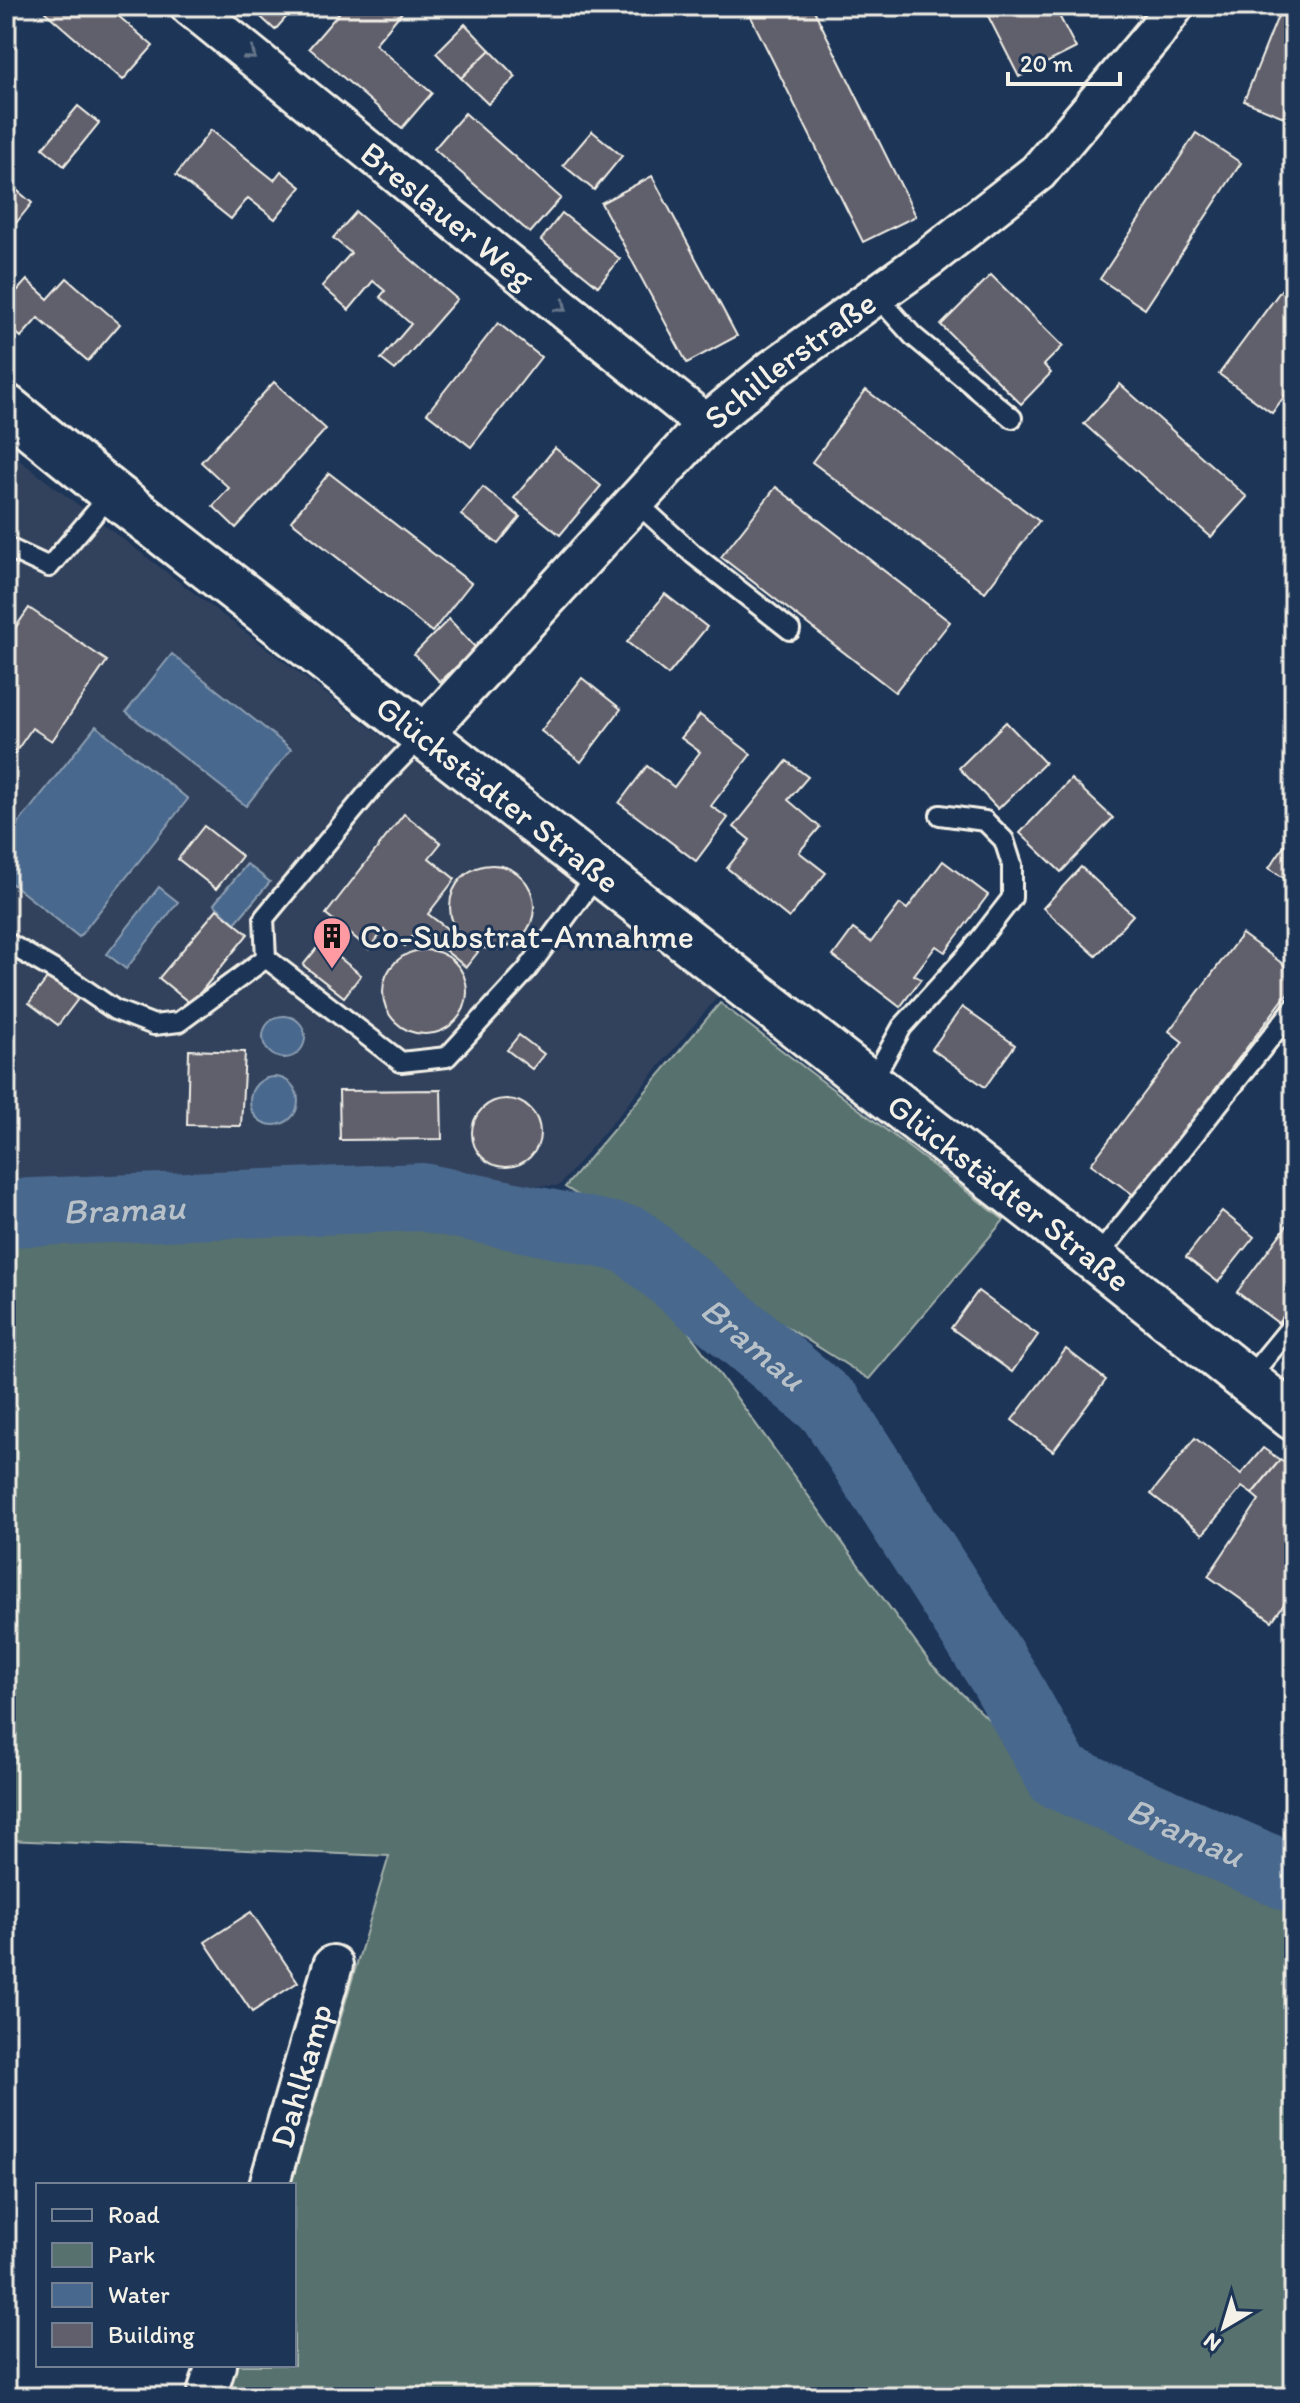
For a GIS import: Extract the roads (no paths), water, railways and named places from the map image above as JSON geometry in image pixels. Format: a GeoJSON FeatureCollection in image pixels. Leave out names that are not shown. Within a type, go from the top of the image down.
{"type":"FeatureCollection","features":[{"type":"Feature","properties":{"kind":"street","name":"Breslauer Weg"},"geometry":{"type":"LineString","coordinates":[[190,6],[706,424]]}},
{"type":"Feature","properties":{"kind":"street","name":"Schillerstraße"},"geometry":{"type":"LineString","coordinates":[[423,735],[706,424],[773,369],[931,256],[1038,172],[1156,32],[1174,6]]}},
{"type":"Feature","properties":{"kind":"street","name":"Glückstädter Straße"},"geometry":{"type":"LineString","coordinates":[[6,407],[1294,1418]]}},
{"type":"Feature","properties":{"kind":"street","name":"Dahlkamp"},"geometry":{"type":"LineString","coordinates":[[270,2183],[333,1965]]}},
{"type":"Feature","properties":{"kind":"street"},"geometry":{"type":"LineString","coordinates":[[206,2397],[215,2367]]}},
{"type":"Feature","properties":{"kind":"lane"},"geometry":{"type":"LineString","coordinates":[[876,295],[913,336],[1012,418]]}},
{"type":"Feature","properties":{"kind":"lane"},"geometry":{"type":"LineString","coordinates":[[6,547],[49,567],[112,493]]}},
{"type":"Feature","properties":{"kind":"lane"},"geometry":{"type":"LineString","coordinates":[[635,501],[693,554],[790,630]]}},
{"type":"Feature","properties":{"kind":"lane"},"geometry":{"type":"LineString","coordinates":[[423,735],[372,788],[264,918],[266,958],[401,1062],[447,1057],[527,970],[599,872]]}},
{"type":"Feature","properties":{"kind":"lane"},"geometry":{"type":"LineString","coordinates":[[871,1083],[902,1027],[970,952],[1012,898],[1012,865],[1004,840],[985,821],[940,815]]}},
{"type":"Feature","properties":{"kind":"lane"},"geometry":{"type":"LineString","coordinates":[[6,942],[115,1010],[154,1025],[179,1022],[266,958]]}},
{"type":"Feature","properties":{"kind":"lane"},"geometry":{"type":"LineString","coordinates":[[1095,1260],[1294,1008]]}},
{"type":"Feature","properties":{"kind":"lane"},"geometry":{"type":"LineString","coordinates":[[1247,1380],[1294,1323]]}},
{"type":"Feature","properties":{"kind":"water"},"geometry":{"type":"Polygon","coordinates":[[[172,654],[291,749],[246,806],[126,712],[172,654]]]}},
{"type":"Feature","properties":{"kind":"water"},"geometry":{"type":"Polygon","coordinates":[[[96,726],[188,799],[79,937],[6,879],[6,839],[96,726]]]}},
{"type":"Feature","properties":{"kind":"water"},"geometry":{"type":"Polygon","coordinates":[[[247,864],[270,882],[235,923],[214,904],[247,864]]]}},
{"type":"Feature","properties":{"kind":"water"},"geometry":{"type":"Polygon","coordinates":[[[159,887],[178,902],[126,969],[107,954],[159,887]]]}},
{"type":"Feature","properties":{"kind":"water"},"geometry":{"type":"Polygon","coordinates":[[[284,1016],[299,1022],[305,1037],[299,1052],[284,1058],[269,1052],[263,1037],[269,1022],[284,1016]]]}},
{"type":"Feature","properties":{"kind":"water"},"geometry":{"type":"Polygon","coordinates":[[[274,1077],[291,1084],[298,1101],[291,1118],[274,1125],[257,1118],[250,1101],[257,1084],[274,1077]]]}},
{"type":"Feature","properties":{"kind":"waterway","name":"Bramau"},"geometry":{"type":"LineString","coordinates":[[6,1213],[422,1197],[631,1240],[831,1408],[1002,1675],[1059,1776],[1294,1879]]}},
{"type":"Feature","properties":{"kind":"place","name":"Co-Substrat-Annahme"},"geometry":{"type":"Point","coordinates":[332,970]}}]}
